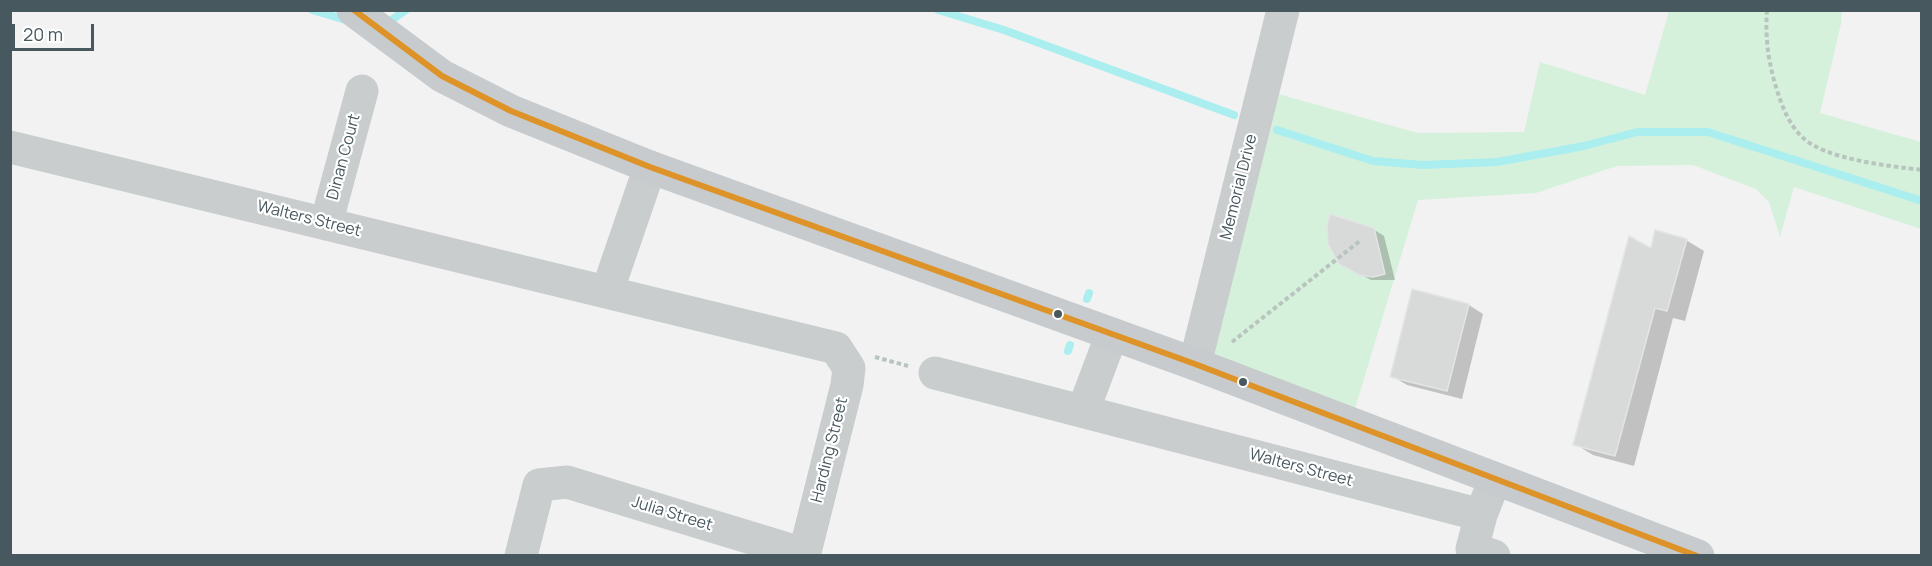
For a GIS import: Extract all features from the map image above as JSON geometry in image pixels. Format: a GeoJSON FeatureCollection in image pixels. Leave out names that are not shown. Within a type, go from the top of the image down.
{"type":"FeatureCollection","features":[{"type":"Feature","properties":{"kind":"main road"},"geometry":{"type":"LineString","coordinates":[[353,10],[442,76],[511,111],[650,167],[1196,364],[1683,553]]}},
{"type":"Feature","properties":{"kind":"street","name":"Memorial Drive"},"geometry":{"type":"LineString","coordinates":[[1196,364],[1283,10]]}},
{"type":"Feature","properties":{"kind":"street","name":"Dinan Court"},"geometry":{"type":"LineString","coordinates":[[326,224],[362,91]]}},
{"type":"Feature","properties":{"kind":"street","name":"Walters Street"},"geometry":{"type":"LineString","coordinates":[[10,147],[836,348]]}},
{"type":"Feature","properties":{"kind":"street"},"geometry":{"type":"LineString","coordinates":[[607,292],[650,167]]}},
{"type":"Feature","properties":{"kind":"street"},"geometry":{"type":"LineString","coordinates":[[1083,411],[1112,334]]}},
{"type":"Feature","properties":{"kind":"street","name":"Harding Street"},"geometry":{"type":"LineString","coordinates":[[804,555],[847,385],[849,368],[836,348]]}},
{"type":"Feature","properties":{"kind":"street","name":"Walters Street"},"geometry":{"type":"LineString","coordinates":[[935,373],[1481,515]]}},
{"type":"Feature","properties":{"kind":"street"},"geometry":{"type":"LineString","coordinates":[[1494,555],[1472,549],[1481,515],[1495,479]]}},
{"type":"Feature","properties":{"kind":"street","name":"Julia Street"},"geometry":{"type":"LineString","coordinates":[[521,555],[539,485],[567,482],[804,555]]}},
{"type":"Feature","properties":{"kind":"path"},"geometry":{"type":"LineString","coordinates":[[1767,10],[1769,63],[1783,110],[1803,138],[1828,150],[1868,164],[1922,170]]}},
{"type":"Feature","properties":{"kind":"path"},"geometry":{"type":"LineString","coordinates":[[1196,364],[1217,354],[1361,240]]}},
{"type":"Feature","properties":{"kind":"path"},"geometry":{"type":"LineString","coordinates":[[836,348],[935,373]]}},
{"type":"Feature","properties":{"kind":"green space"},"geometry":{"type":"Polygon","coordinates":[[[1669,11],[1842,11],[1820,113],[1921,142],[1921,229],[1794,187],[1780,237],[1769,202],[1756,189],[1693,165],[1617,166],[1536,193],[1418,200],[1351,422],[1195,364],[1271,92],[1418,133],[1524,132],[1540,62],[1645,95],[1669,11]]]}},
{"type":"Feature","properties":{"kind":"building"},"geometry":{"type":"Polygon","coordinates":[[[1330,214],[1374,228],[1385,274],[1373,277],[1359,275],[1339,264],[1328,244],[1327,224],[1330,214]]]}},
{"type":"Feature","properties":{"kind":"building"},"geometry":{"type":"Polygon","coordinates":[[[1655,230],[1687,239],[1667,311],[1655,308],[1615,456],[1573,445],[1629,236],[1651,248],[1655,230]]]}},
{"type":"Feature","properties":{"kind":"building"},"geometry":{"type":"Polygon","coordinates":[[[1412,289],[1469,304],[1447,391],[1390,377],[1412,289]]]}},
{"type":"Feature","properties":{"kind":"waterway"},"geometry":{"type":"LineString","coordinates":[[312,10],[349,21]]}},
{"type":"Feature","properties":{"kind":"waterway"},"geometry":{"type":"LineString","coordinates":[[393,19],[406,10]]}},
{"type":"Feature","properties":{"kind":"waterway"},"geometry":{"type":"LineString","coordinates":[[938,10],[1004,30],[1234,115]]}},
{"type":"Feature","properties":{"kind":"waterway"},"geometry":{"type":"LineString","coordinates":[[1277,130],[1373,161],[1423,165],[1497,162],[1584,146],[1637,132],[1708,132],[1922,201]]}},
{"type":"Feature","properties":{"kind":"waterway"},"geometry":{"type":"LineString","coordinates":[[1087,299],[1089,293]]}},
{"type":"Feature","properties":{"kind":"waterway"},"geometry":{"type":"LineString","coordinates":[[1068,351],[1070,345]]}},
{"type":"Feature","properties":{"kind":"transit line"},"geometry":{"type":"LineString","coordinates":[[354,10],[442,76],[511,111],[650,167],[1195,364],[1697,556]]}}]}
